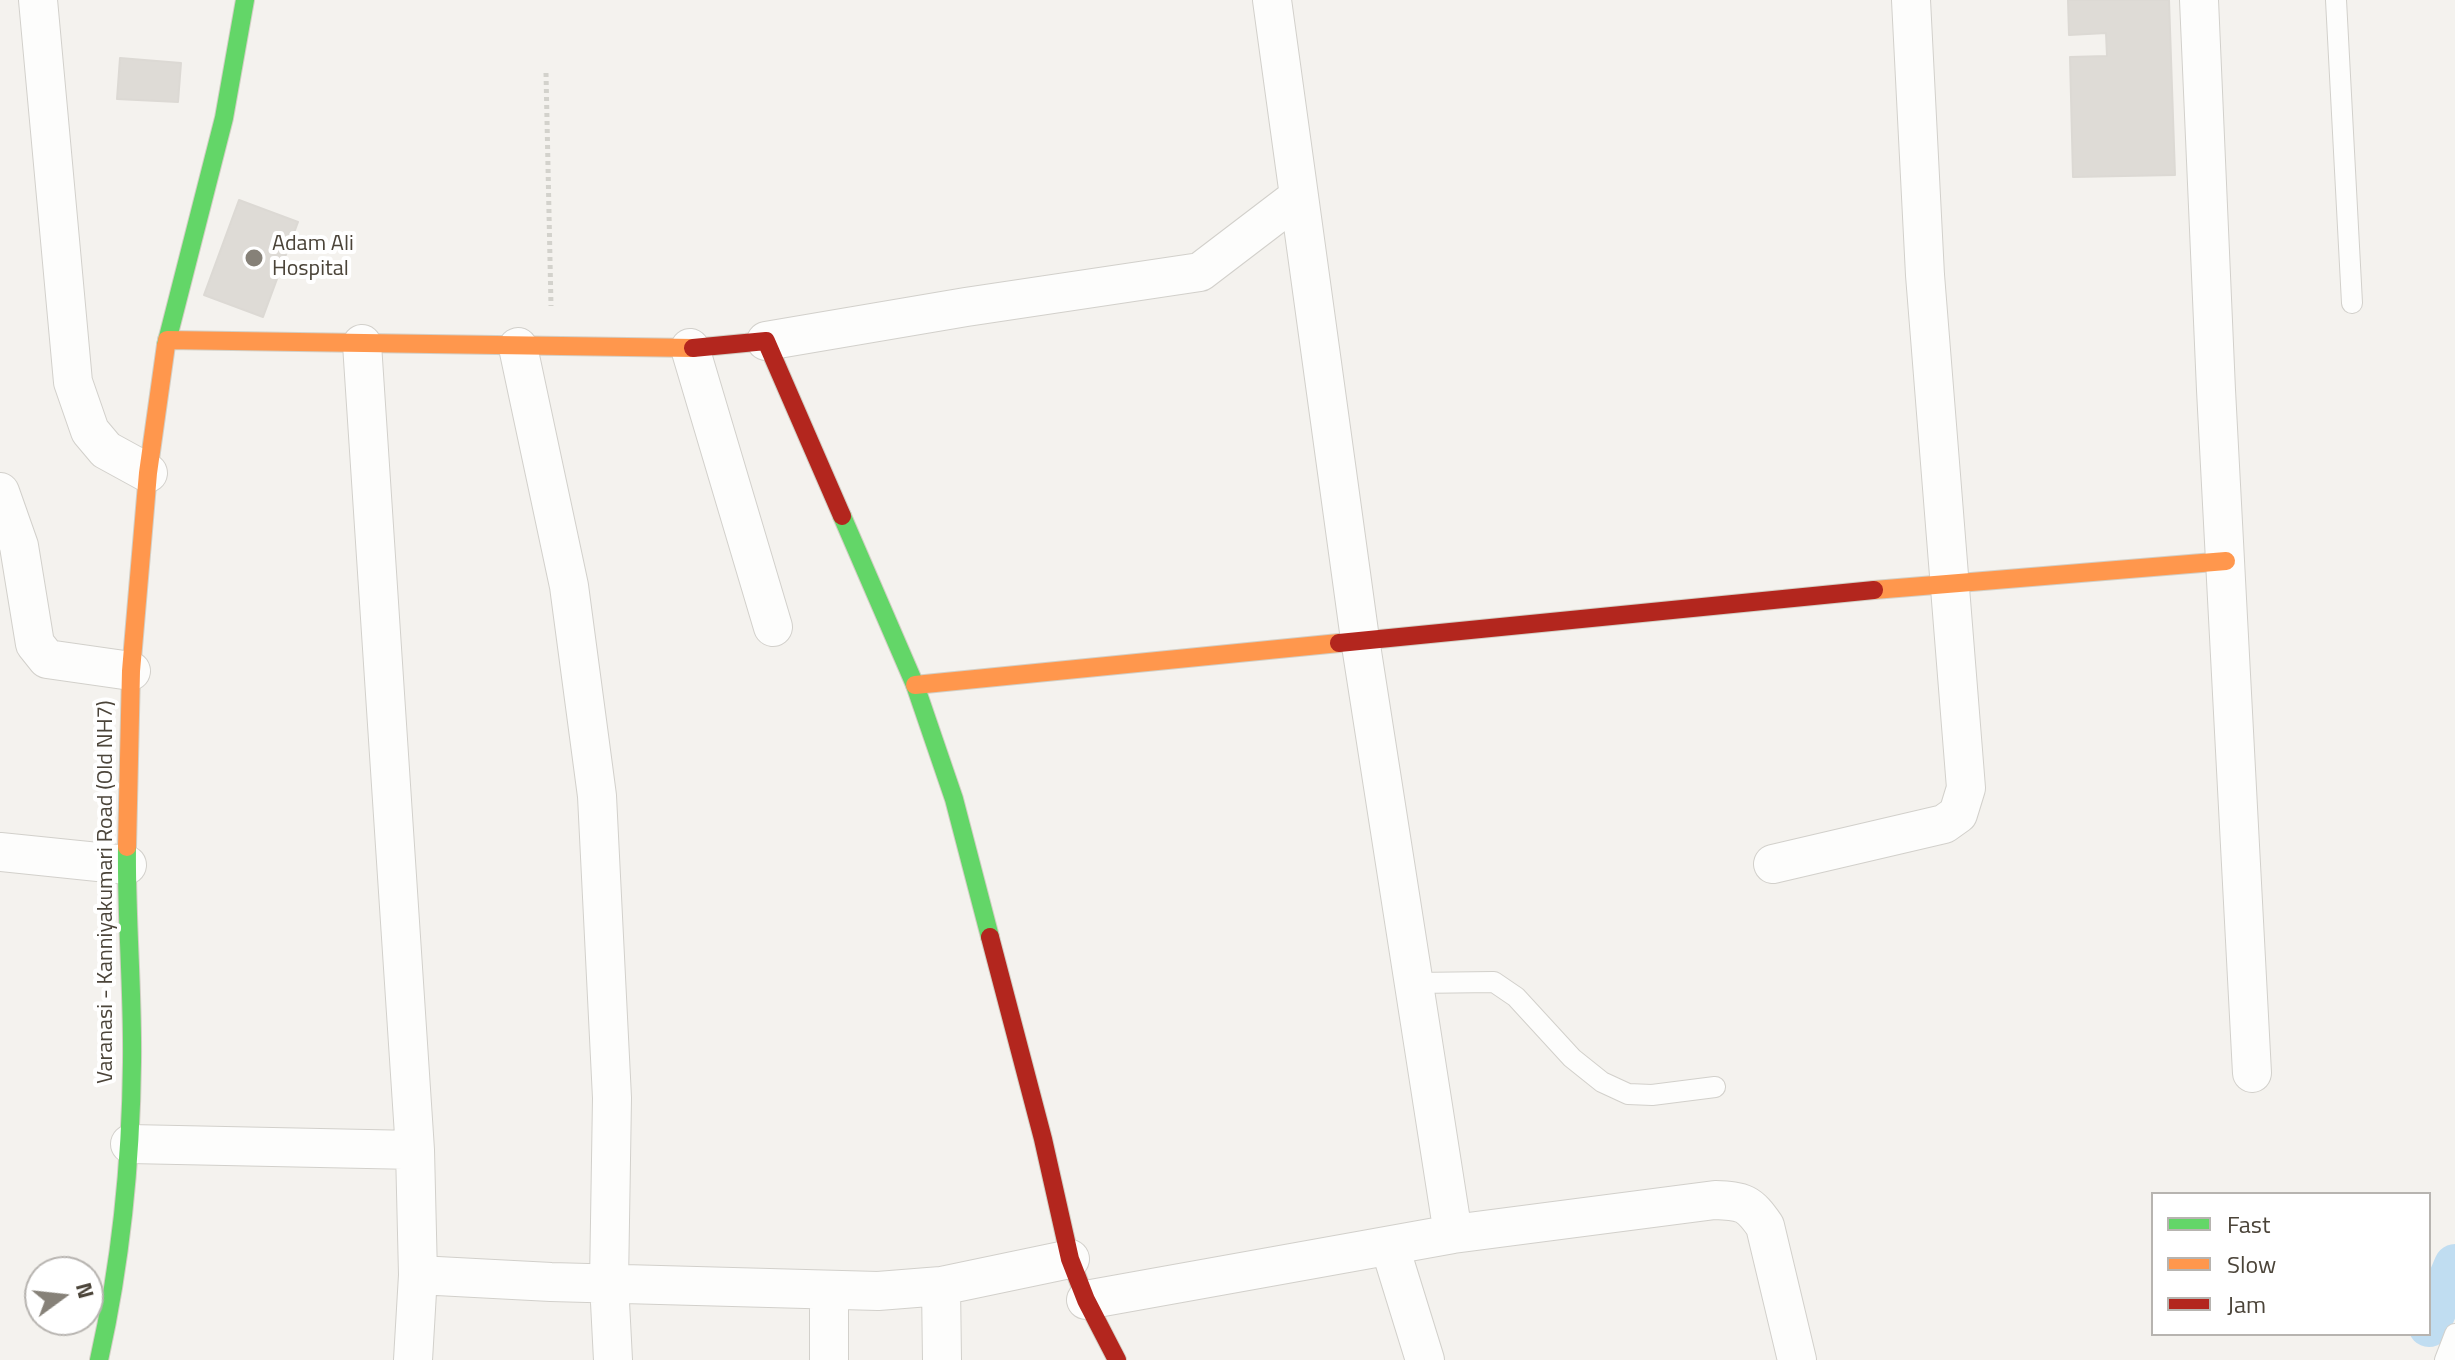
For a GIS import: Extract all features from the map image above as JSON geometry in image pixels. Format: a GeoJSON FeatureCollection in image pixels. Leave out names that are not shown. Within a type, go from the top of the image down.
{"type":"FeatureCollection","features":[{"type":"Feature","properties":{"kind":"street"},"geometry":{"type":"LineString","coordinates":[[38,0],[73,382],[90,431],[106,450],[148,473]]}},
{"type":"Feature","properties":{"kind":"street","name":"Varanasi - Kanniyakumari Road (Old NH7)"},"geometry":{"type":"LineString","coordinates":[[99,1360],[115,1287],[130,1144],[132,1059],[127,865],[131,671],[148,473],[167,340],[224,118],[245,0]]}},
{"type":"Feature","properties":{"kind":"street"},"geometry":{"type":"LineString","coordinates":[[1272,0],[1360,639],[1453,1234]]}},
{"type":"Feature","properties":{"kind":"street"},"geometry":{"type":"LineString","coordinates":[[1773,864],[1944,824],[1958,814],[1966,788],[1925,275],[1911,0]]}},
{"type":"Feature","properties":{"kind":"street"},"geometry":{"type":"LineString","coordinates":[[2199,0],[2252,1073]]}},
{"type":"Feature","properties":{"kind":"street"},"geometry":{"type":"LineString","coordinates":[[167,340],[690,348],[766,341],[1200,272],[1297,198]]}},
{"type":"Feature","properties":{"kind":"street"},"geometry":{"type":"LineString","coordinates":[[766,341],[915,685],[954,799],[1043,1139],[1070,1259],[1086,1300],[1117,1360]]}},
{"type":"Feature","properties":{"kind":"street"},"geometry":{"type":"LineString","coordinates":[[362,344],[415,1150],[418,1275],[413,1360]]}},
{"type":"Feature","properties":{"kind":"street"},"geometry":{"type":"LineString","coordinates":[[535,347],[597,796],[612,1098],[609,1283],[613,1360]]}},
{"type":"Feature","properties":{"kind":"street"},"geometry":{"type":"LineString","coordinates":[[690,348],[773,627]]}},
{"type":"Feature","properties":{"kind":"street"},"geometry":{"type":"LineString","coordinates":[[0,492],[19,546],[35,644],[47,659],[131,671]]}},
{"type":"Feature","properties":{"kind":"street"},"geometry":{"type":"LineString","coordinates":[[915,685],[1949,583],[2226,561]]}},
{"type":"Feature","properties":{"kind":"street"},"geometry":{"type":"LineString","coordinates":[[0,852],[127,865]]}},
{"type":"Feature","properties":{"kind":"street"},"geometry":{"type":"LineString","coordinates":[[130,1144],[415,1150]]}},
{"type":"Feature","properties":{"kind":"street"},"geometry":{"type":"LineString","coordinates":[[1086,1300],[1453,1234],[1715,1200],[1738,1201],[1752,1207],[1765,1226],[1797,1360]]}},
{"type":"Feature","properties":{"kind":"street"},"geometry":{"type":"LineString","coordinates":[[1390,1247],[1425,1360]]}},
{"type":"Feature","properties":{"kind":"street"},"geometry":{"type":"LineString","coordinates":[[418,1275],[878,1291],[941,1286],[1070,1259]]}},
{"type":"Feature","properties":{"kind":"street"},"geometry":{"type":"LineString","coordinates":[[941,1286],[942,1360]]}},
{"type":"Feature","properties":{"kind":"street"},"geometry":{"type":"LineString","coordinates":[[829,1290],[829,1360]]}},
{"type":"Feature","properties":{"kind":"lane"},"geometry":{"type":"LineString","coordinates":[[2336,0],[2352,303]]}},
{"type":"Feature","properties":{"kind":"lane"},"geometry":{"type":"LineString","coordinates":[[1414,983],[1494,982],[1516,997],[1572,1058],[1602,1082],[1628,1094],[1652,1095],[1715,1087]]}},
{"type":"Feature","properties":{"kind":"lane"},"geometry":{"type":"LineString","coordinates":[[2445,1360],[2455,1334]]}},
{"type":"Feature","properties":{"kind":"path"},"geometry":{"type":"LineString","coordinates":[[535,347],[546,73]]}},
{"type":"Feature","properties":{"kind":"building"},"geometry":{"type":"Polygon","coordinates":[[[2068,0],[2169,0],[2175,175],[2073,177],[2070,57],[2107,56],[2106,33],[2069,35],[2068,0]]]}},
{"type":"Feature","properties":{"kind":"building"},"geometry":{"type":"Polygon","coordinates":[[[120,58],[181,63],[178,102],[117,99],[120,58]]]}},
{"type":"Feature","properties":{"kind":"building"},"geometry":{"type":"Polygon","coordinates":[[[239,200],[298,222],[263,317],[204,295],[239,200]]]}},
{"type":"Feature","properties":{"kind":"waterway"},"geometry":{"type":"LineString","coordinates":[[2431,1321],[2455,1265]]}},
{"type":"Feature","properties":{"kind":"traffic: fast"},"geometry":{"type":"LineString","coordinates":[[166,345],[224,118],[245,0]]}},
{"type":"Feature","properties":{"kind":"traffic: fast"},"geometry":{"type":"LineString","coordinates":[[842,516],[915,685],[954,799],[990,937]]}},
{"type":"Feature","properties":{"kind":"traffic: fast"},"geometry":{"type":"LineString","coordinates":[[99,1360],[119,1249],[130,1137],[132,1035],[127,847]]}},
{"type":"Feature","properties":{"kind":"traffic: slow"},"geometry":{"type":"LineString","coordinates":[[167,340],[693,348]]}},
{"type":"Feature","properties":{"kind":"traffic: slow"},"geometry":{"type":"LineString","coordinates":[[127,847],[131,671],[148,473],[166,345]]}},
{"type":"Feature","properties":{"kind":"traffic: slow"},"geometry":{"type":"LineString","coordinates":[[1874,590],[2226,561]]}},
{"type":"Feature","properties":{"kind":"traffic: slow"},"geometry":{"type":"LineString","coordinates":[[915,685],[1339,643]]}},
{"type":"Feature","properties":{"kind":"traffic: jam"},"geometry":{"type":"LineString","coordinates":[[693,348],[766,341],[842,516]]}},
{"type":"Feature","properties":{"kind":"traffic: jam"},"geometry":{"type":"LineString","coordinates":[[1339,643],[1874,590]]}},
{"type":"Feature","properties":{"kind":"traffic: jam"},"geometry":{"type":"LineString","coordinates":[[990,937],[1043,1139],[1070,1259],[1086,1300],[1117,1360]]}},
{"type":"Feature","properties":{"kind":"place","name":"Adam Ali Hospital"},"geometry":{"type":"Point","coordinates":[254,258]}}]}
